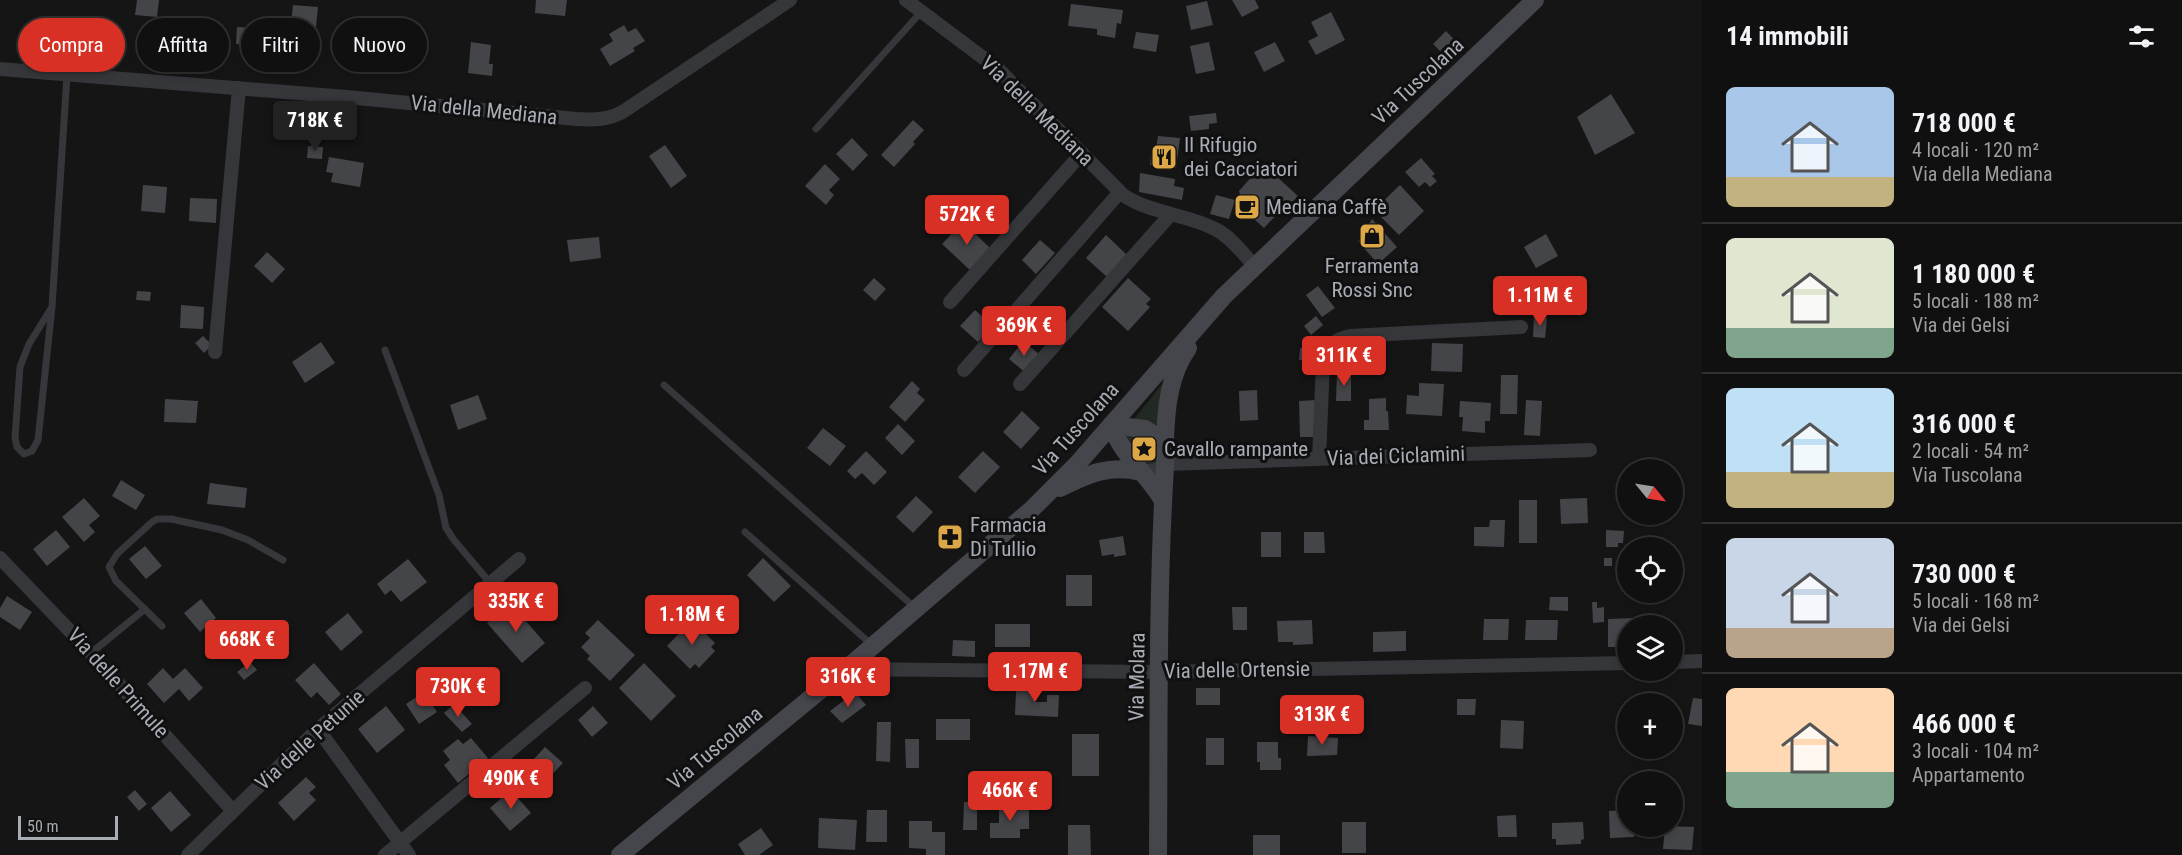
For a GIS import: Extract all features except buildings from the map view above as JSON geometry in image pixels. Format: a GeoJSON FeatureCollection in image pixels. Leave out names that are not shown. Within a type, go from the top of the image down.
{"type":"FeatureCollection","features":[{"type":"Feature","properties":{"kind":"main road","name":"Via Tuscolana"},"geometry":{"type":"LineString","coordinates":[[620,855],[846,669],[1048,494],[1224,296],[1535,0]]}},
{"type":"Feature","properties":{"kind":"main road","name":"Via Molara"},"geometry":{"type":"LineString","coordinates":[[1158,855],[1162,499],[1166,464],[1164,442],[1169,396],[1174,374],[1185,353],[1224,296]]}},
{"type":"Feature","properties":{"kind":"main road"},"geometry":{"type":"LineString","coordinates":[[1111,425],[1145,429],[1164,442]]}},
{"type":"Feature","properties":{"kind":"main road"},"geometry":{"type":"LineString","coordinates":[[1111,425],[1123,450],[1162,499]]}},
{"type":"Feature","properties":{"kind":"main road"},"geometry":{"type":"LineString","coordinates":[[1048,494],[1100,470],[1121,468],[1141,472]]}},
{"type":"Feature","properties":{"kind":"street","name":"Via della Mediana"},"geometry":{"type":"LineString","coordinates":[[0,69],[577,119],[608,118],[624,111],[790,0]]}},
{"type":"Feature","properties":{"kind":"street","name":"Via della Mediana"},"geometry":{"type":"LineString","coordinates":[[906,0],[998,69],[1120,192],[1139,204],[1221,232],[1255,266]]}},
{"type":"Feature","properties":{"kind":"street"},"geometry":{"type":"LineString","coordinates":[[215,352],[239,88]]}},
{"type":"Feature","properties":{"kind":"street"},"geometry":{"type":"LineString","coordinates":[[950,302],[1082,153]]}},
{"type":"Feature","properties":{"kind":"street"},"geometry":{"type":"LineString","coordinates":[[964,370],[1120,192]]}},
{"type":"Feature","properties":{"kind":"street"},"geometry":{"type":"LineString","coordinates":[[1020,384],[1171,214]]}},
{"type":"Feature","properties":{"kind":"street"},"geometry":{"type":"LineString","coordinates":[[1319,459],[1323,362],[1324,354],[1333,343],[1350,336],[1521,327]]}},
{"type":"Feature","properties":{"kind":"street","name":"Via dei Ciclamini"},"geometry":{"type":"LineString","coordinates":[[1141,472],[1156,470],[1166,464],[1590,450]]}},
{"type":"Feature","properties":{"kind":"street","name":"Via delle Primule"},"geometry":{"type":"LineString","coordinates":[[0,558],[91,652],[233,811]]}},
{"type":"Feature","properties":{"kind":"street","name":"Via delle Petunie"},"geometry":{"type":"LineString","coordinates":[[188,855],[318,729],[519,559]]}},
{"type":"Feature","properties":{"kind":"street"},"geometry":{"type":"LineString","coordinates":[[1683,662],[1702,661]]}},
{"type":"Feature","properties":{"kind":"street","name":"Via delle Ortensie"},"geometry":{"type":"LineString","coordinates":[[846,669],[1159,672],[1617,663]]}},
{"type":"Feature","properties":{"kind":"street"},"geometry":{"type":"LineString","coordinates":[[385,855],[585,688]]}},
{"type":"Feature","properties":{"kind":"street"},"geometry":{"type":"LineString","coordinates":[[318,729],[410,855]]}},
{"type":"Feature","properties":{"kind":"lane"},"geometry":{"type":"LineString","coordinates":[[816,129],[922,11]]}},
{"type":"Feature","properties":{"kind":"lane"},"geometry":{"type":"LineString","coordinates":[[52,307],[29,344],[20,367],[15,438],[17,447],[24,454],[32,451],[38,440],[52,307],[67,75]]}},
{"type":"Feature","properties":{"kind":"lane"},"geometry":{"type":"LineString","coordinates":[[385,350],[440,495],[446,528],[491,584]]}},
{"type":"Feature","properties":{"kind":"lane"},"geometry":{"type":"LineString","coordinates":[[664,385],[916,609]]}},
{"type":"Feature","properties":{"kind":"lane"},"geometry":{"type":"LineString","coordinates":[[162,626],[116,581],[109,567],[117,554],[142,529],[157,519],[176,520],[228,532],[248,540],[284,561]]}},
{"type":"Feature","properties":{"kind":"lane"},"geometry":{"type":"LineString","coordinates":[[745,532],[873,646]]}},
{"type":"Feature","properties":{"kind":"lane"},"geometry":{"type":"LineString","coordinates":[[91,652],[145,609]]}},
{"type":"Feature","properties":{"kind":"shaded area"},"geometry":{"type":"Polygon","coordinates":[[[1162,384],[1160,429],[1132,422],[1162,384]]]}},
{"type":"Feature","properties":{"kind":"shaded area"},"geometry":{"type":"Polygon","coordinates":[[[1124,434],[1151,438],[1159,450],[1156,464],[1144,466],[1124,434]]]}},
{"type":"Feature","properties":{"kind":"place","name":"Il Rifugio dei Cacciatori"},"geometry":{"type":"Point","coordinates":[1164,157]}},
{"type":"Feature","properties":{"kind":"place","name":"Mediana Caffè"},"geometry":{"type":"Point","coordinates":[1247,207]}},
{"type":"Feature","properties":{"kind":"place","name":"Ferramenta Rossi Snc"},"geometry":{"type":"Point","coordinates":[1372,236]}},
{"type":"Feature","properties":{"kind":"place","name":"Cavallo rampante"},"geometry":{"type":"Point","coordinates":[1144,449]}},
{"type":"Feature","properties":{"kind":"place","name":"Farmacia Di Tullio"},"geometry":{"type":"Point","coordinates":[950,537]}}]}
